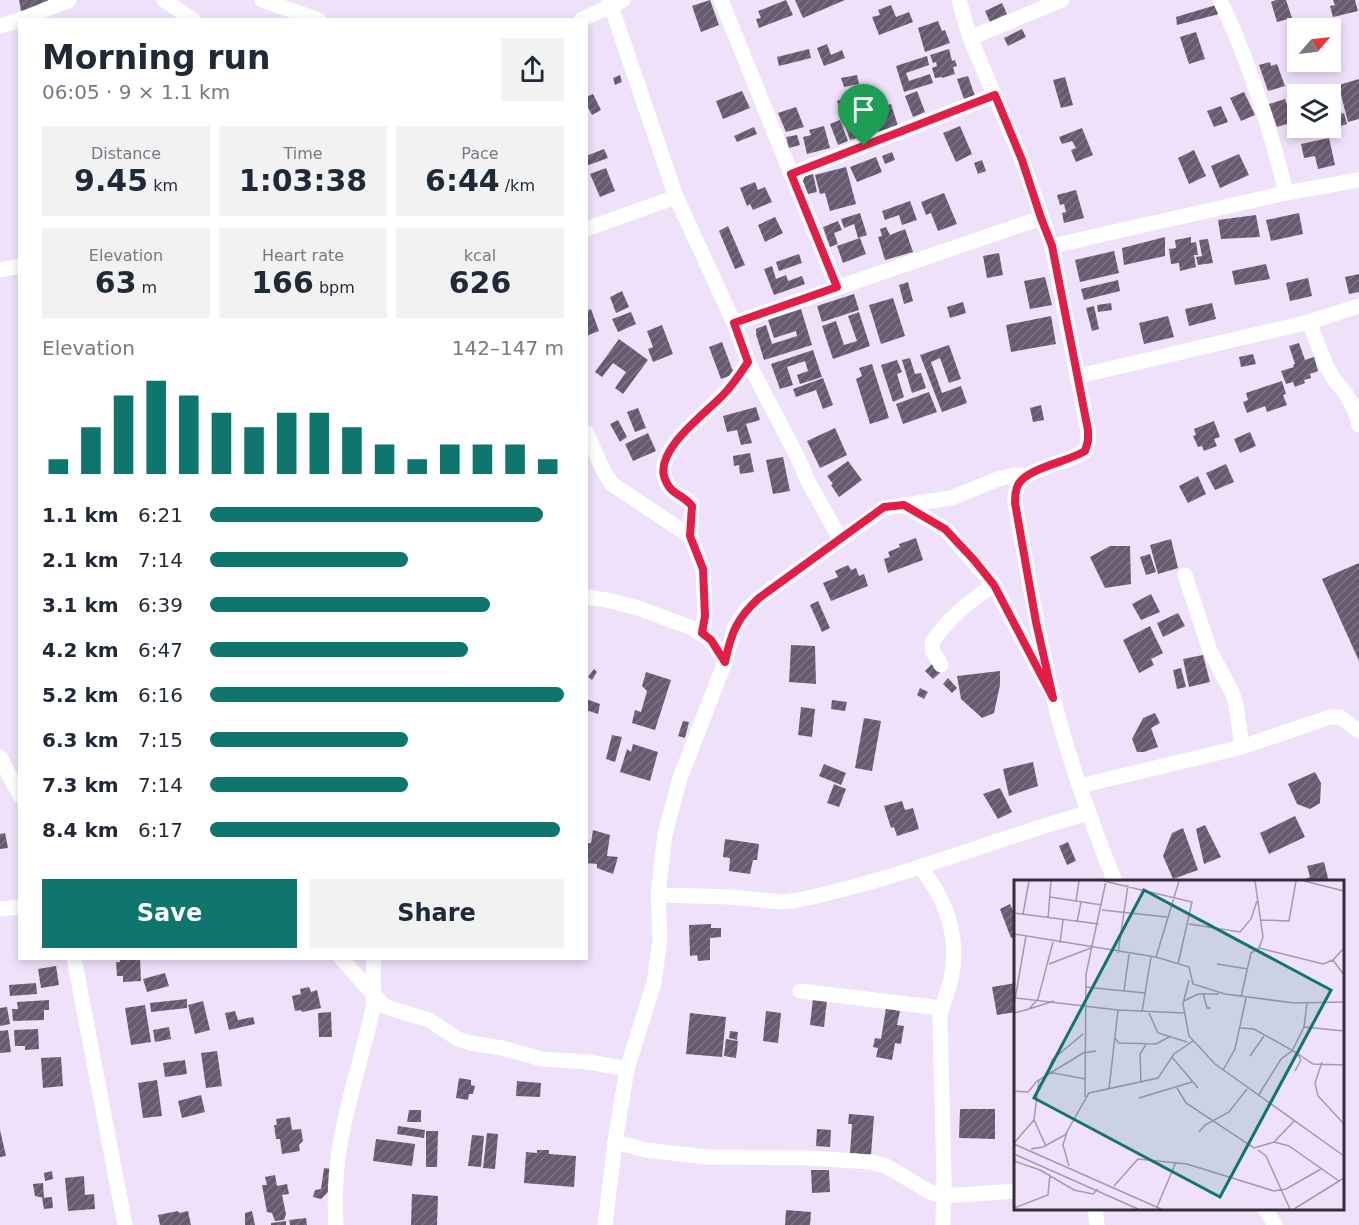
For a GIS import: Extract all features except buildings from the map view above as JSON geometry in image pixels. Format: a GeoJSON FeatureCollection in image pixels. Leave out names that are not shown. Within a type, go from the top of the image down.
{"type":"FeatureCollection","features":[{"type":"Feature","properties":{"kind":"street"},"geometry":{"type":"LineString","coordinates":[[25,18],[69,0]]}},
{"type":"Feature","properties":{"kind":"street"},"geometry":{"type":"LineString","coordinates":[[262,0],[313,18]]}},
{"type":"Feature","properties":{"kind":"street"},"geometry":{"type":"LineString","coordinates":[[721,0],[837,287]]}},
{"type":"Feature","properties":{"kind":"street"},"geometry":{"type":"LineString","coordinates":[[605,1225],[627,1069],[654,983],[660,939],[658,895],[665,834],[680,778],[725,662],[735,626],[747,609],[759,598],[884,507],[951,498],[998,479],[1015,475],[1024,476],[1069,460],[1085,451],[1088,441],[1079,376],[1052,246],[1022,160],[970,38],[959,0]]}},
{"type":"Feature","properties":{"kind":"street"},"geometry":{"type":"LineString","coordinates":[[970,38],[1062,0]]}},
{"type":"Feature","properties":{"kind":"street"},"geometry":{"type":"LineString","coordinates":[[1220,0],[1244,57],[1268,126],[1286,193]]}},
{"type":"Feature","properties":{"kind":"street"},"geometry":{"type":"LineString","coordinates":[[585,18],[615,2],[676,197],[734,323],[748,362],[840,539]]}},
{"type":"Feature","properties":{"kind":"street"},"geometry":{"type":"LineString","coordinates":[[174,6],[190,18]]}},
{"type":"Feature","properties":{"kind":"street"},"geometry":{"type":"LineString","coordinates":[[0,26],[18,21]]}},
{"type":"Feature","properties":{"kind":"street"},"geometry":{"type":"LineString","coordinates":[[791,174],[995,95]]}},
{"type":"Feature","properties":{"kind":"street"},"geometry":{"type":"LineString","coordinates":[[1052,246],[1286,193],[1359,180]]}},
{"type":"Feature","properties":{"kind":"street"},"geometry":{"type":"LineString","coordinates":[[588,228],[676,197]]}},
{"type":"Feature","properties":{"kind":"street"},"geometry":{"type":"LineString","coordinates":[[734,323],[1041,218]]}},
{"type":"Feature","properties":{"kind":"street"},"geometry":{"type":"LineString","coordinates":[[0,270],[18,266]]}},
{"type":"Feature","properties":{"kind":"street"},"geometry":{"type":"LineString","coordinates":[[1079,376],[1309,322],[1359,306]]}},
{"type":"Feature","properties":{"kind":"street"},"geometry":{"type":"LineString","coordinates":[[1309,322],[1326,365],[1355,410],[1359,425]]}},
{"type":"Feature","properties":{"kind":"street"},"geometry":{"type":"LineString","coordinates":[[702,633],[705,616],[703,569],[690,536],[692,506],[675,495],[663,473],[673,444],[735,382],[748,362]]}},
{"type":"Feature","properties":{"kind":"street"},"geometry":{"type":"LineString","coordinates":[[588,435],[603,470],[612,484],[690,536]]}},
{"type":"Feature","properties":{"kind":"street"},"geometry":{"type":"LineString","coordinates":[[1024,476],[1015,492],[1015,503],[1036,622],[1053,698],[1088,813],[1114,880]]}},
{"type":"Feature","properties":{"kind":"street"},"geometry":{"type":"LineString","coordinates":[[904,505],[945,529],[994,585],[1053,698]]}},
{"type":"Feature","properties":{"kind":"street"},"geometry":{"type":"LineString","coordinates":[[1185,575],[1210,651],[1236,704],[1242,747]]}},
{"type":"Feature","properties":{"kind":"street"},"geometry":{"type":"LineString","coordinates":[[941,665],[933,652],[932,642],[956,615],[979,594],[994,585]]}},
{"type":"Feature","properties":{"kind":"street"},"geometry":{"type":"LineString","coordinates":[[588,597],[638,608],[702,633],[711,640],[725,662]]}},
{"type":"Feature","properties":{"kind":"street"},"geometry":{"type":"LineString","coordinates":[[1080,786],[1242,747],[1330,717],[1340,717],[1359,731]]}},
{"type":"Feature","properties":{"kind":"street"},"geometry":{"type":"LineString","coordinates":[[0,757],[18,792]]}},
{"type":"Feature","properties":{"kind":"street"},"geometry":{"type":"LineString","coordinates":[[658,895],[732,897],[782,902],[818,896],[920,867],[1037,827],[1088,813]]}},
{"type":"Feature","properties":{"kind":"street"},"geometry":{"type":"LineString","coordinates":[[920,867],[942,898],[953,942],[954,961],[951,981],[941,1008],[943,1225]]}},
{"type":"Feature","properties":{"kind":"street"},"geometry":{"type":"LineString","coordinates":[[0,909],[18,907]]}},
{"type":"Feature","properties":{"kind":"street"},"geometry":{"type":"LineString","coordinates":[[74,960],[125,1225]]}},
{"type":"Feature","properties":{"kind":"street"},"geometry":{"type":"LineString","coordinates":[[343,960],[373,995],[392,1010],[429,1020],[458,1039],[542,1059],[589,1062],[627,1069]]}},
{"type":"Feature","properties":{"kind":"street"},"geometry":{"type":"LineString","coordinates":[[336,1225],[338,1152],[372,1011],[374,960]]}},
{"type":"Feature","properties":{"kind":"street"},"geometry":{"type":"LineString","coordinates":[[800,991],[941,1008]]}},
{"type":"Feature","properties":{"kind":"street"},"geometry":{"type":"LineString","coordinates":[[615,1142],[646,1150],[707,1157],[809,1158],[871,1162],[886,1166],[930,1192],[944,1196],[1014,1191]]}},
{"type":"Feature","properties":{"kind":"street"},"geometry":{"type":"LineString","coordinates":[[1095,1210],[1097,1225]]}},
{"type":"Feature","properties":{"kind":"street"},"geometry":{"type":"LineString","coordinates":[[1266,1210],[1275,1225]]}},
{"type":"Feature","properties":{"kind":"route"},"geometry":{"type":"LineString","coordinates":[[995,95],[1022,160],[1052,246],[1079,376],[1088,441],[1085,451],[1079,455],[1024,476],[1015,492],[1015,503],[1036,622],[1053,698],[994,585],[945,529],[904,505],[884,507],[759,598],[747,609],[735,626],[725,662],[711,640],[702,633],[705,616],[703,569],[690,536],[692,506],[690,502],[675,495],[669,486],[663,473],[666,460],[673,444],[735,382],[748,362],[734,323],[837,287],[791,174],[864,146],[995,95]]}}]}
